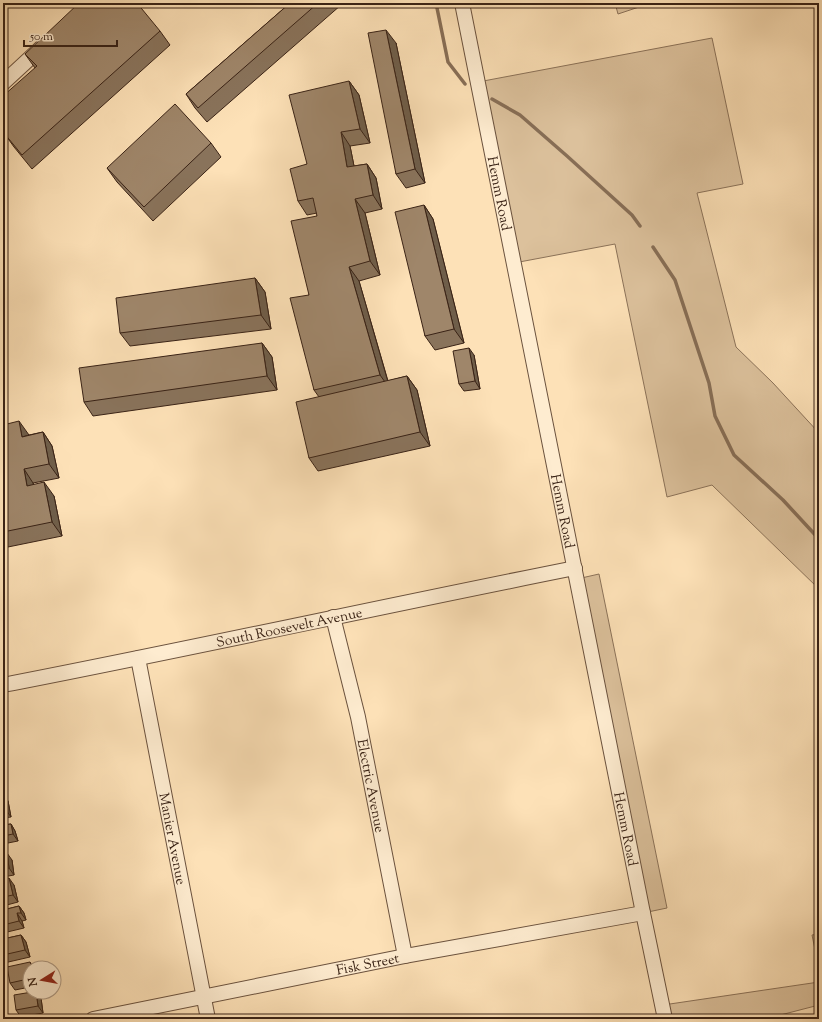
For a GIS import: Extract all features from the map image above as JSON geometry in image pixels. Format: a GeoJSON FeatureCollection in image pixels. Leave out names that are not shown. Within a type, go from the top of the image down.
{"type":"FeatureCollection","features":[{"type":"Feature","properties":{"kind":"street","name":"Hemm Road"},"geometry":{"type":"LineString","coordinates":[[462,3],[643,913],[666,1019]]}},
{"type":"Feature","properties":{"kind":"street"},"geometry":{"type":"LineString","coordinates":[[3,83],[54,35]]}},
{"type":"Feature","properties":{"kind":"street","name":"South Roosevelt Avenue"},"geometry":{"type":"LineString","coordinates":[[3,685],[575,568]]}},
{"type":"Feature","properties":{"kind":"street","name":"Electric Avenue"},"geometry":{"type":"LineString","coordinates":[[333,617],[358,717],[405,956]]}},
{"type":"Feature","properties":{"kind":"street","name":"Manier Avenue"},"geometry":{"type":"LineString","coordinates":[[138,658],[208,1019]]}},
{"type":"Feature","properties":{"kind":"street","name":"Fisk Street"},"geometry":{"type":"LineString","coordinates":[[94,1019],[405,956],[643,913]]}},
{"type":"Feature","properties":{"kind":"shaded area"},"geometry":{"type":"Polygon","coordinates":[[[615,3],[651,3],[618,14],[615,3]]]}},
{"type":"Feature","properties":{"kind":"shaded area"},"geometry":{"type":"Polygon","coordinates":[[[712,38],[743,184],[697,193],[736,347],[773,383],[819,433],[819,589],[712,485],[667,497],[615,244],[514,263],[478,82],[712,38]]]}},
{"type":"Feature","properties":{"kind":"shaded area"},"geometry":{"type":"Polygon","coordinates":[[[599,574],[667,908],[643,913],[577,579],[599,574]]]}},
{"type":"Feature","properties":{"kind":"shaded area"},"geometry":{"type":"Polygon","coordinates":[[[819,934],[819,969],[812,935],[819,934]]]}},
{"type":"Feature","properties":{"kind":"shaded area"},"geometry":{"type":"Polygon","coordinates":[[[819,982],[819,1005],[765,1019],[665,1019],[663,1005],[819,982]]]}},
{"type":"Feature","properties":{"kind":"building"},"geometry":{"type":"Polygon","coordinates":[[[79,3],[137,3],[160,31],[22,155],[4,133],[3,96],[37,66],[25,54],[79,3]]]}},
{"type":"Feature","properties":{"kind":"building"},"geometry":{"type":"Polygon","coordinates":[[[290,3],[318,3],[198,108],[186,94],[290,3]]]}},
{"type":"Feature","properties":{"kind":"building"},"geometry":{"type":"Polygon","coordinates":[[[386,30],[415,169],[396,174],[368,33],[386,30]]]}},
{"type":"Feature","properties":{"kind":"building"},"geometry":{"type":"Polygon","coordinates":[[[349,81],[360,129],[341,132],[347,167],[367,164],[373,195],[355,199],[370,261],[349,267],[380,375],[314,390],[290,298],[309,295],[291,221],[317,216],[313,198],[298,201],[290,169],[307,164],[289,95],[349,81]]]}},
{"type":"Feature","properties":{"kind":"building"},"geometry":{"type":"Polygon","coordinates":[[[175,104],[211,143],[144,207],[107,168],[175,104]]]}},
{"type":"Feature","properties":{"kind":"building"},"geometry":{"type":"Polygon","coordinates":[[[424,205],[454,329],[425,336],[395,212],[424,205]]]}},
{"type":"Feature","properties":{"kind":"building"},"geometry":{"type":"Polygon","coordinates":[[[255,278],[261,315],[120,333],[116,298],[255,278]]]}},
{"type":"Feature","properties":{"kind":"building"},"geometry":{"type":"Polygon","coordinates":[[[262,343],[267,376],[84,402],[79,368],[262,343]]]}},
{"type":"Feature","properties":{"kind":"building"},"geometry":{"type":"Polygon","coordinates":[[[469,348],[475,381],[459,384],[453,351],[469,348]]]}},
{"type":"Feature","properties":{"kind":"building"},"geometry":{"type":"Polygon","coordinates":[[[407,376],[420,432],[309,458],[296,402],[407,376]]]}},
{"type":"Feature","properties":{"kind":"building"},"geometry":{"type":"Polygon","coordinates":[[[19,421],[22,437],[43,432],[49,464],[24,469],[27,486],[44,482],[52,522],[3,532],[3,425],[19,421]]]}},
{"type":"Feature","properties":{"kind":"building"},"geometry":{"type":"Polygon","coordinates":[[[3,795],[6,810],[3,810],[3,795]]]}},
{"type":"Feature","properties":{"kind":"building"},"geometry":{"type":"Polygon","coordinates":[[[11,824],[13,834],[3,836],[3,825],[11,824]]]}},
{"type":"Feature","properties":{"kind":"building"},"geometry":{"type":"Polygon","coordinates":[[[7,853],[9,868],[3,869],[3,854],[7,853]]]}},
{"type":"Feature","properties":{"kind":"building"},"geometry":{"type":"Polygon","coordinates":[[[9,878],[13,895],[3,897],[3,880],[9,878]]]}},
{"type":"Feature","properties":{"kind":"building"},"geometry":{"type":"Polygon","coordinates":[[[19,906],[21,913],[17,913],[19,921],[3,925],[3,910],[19,906]]]}},
{"type":"Feature","properties":{"kind":"building"},"geometry":{"type":"Polygon","coordinates":[[[21,935],[25,950],[3,955],[3,939],[21,935]]]}},
{"type":"Feature","properties":{"kind":"building"},"geometry":{"type":"Polygon","coordinates":[[[22,964],[22,980],[10,983],[7,967],[22,964]]]}},
{"type":"Feature","properties":{"kind":"building"},"geometry":{"type":"Polygon","coordinates":[[[22,994],[22,1000],[37,1000],[38,1006],[16,1010],[14,995],[22,994]]]}},
{"type":"Feature","properties":{"kind":"waterway"},"geometry":{"type":"LineString","coordinates":[[436,3],[448,62],[465,84]]}},
{"type":"Feature","properties":{"kind":"waterway"},"geometry":{"type":"LineString","coordinates":[[492,99],[520,115],[632,215],[640,226]]}},
{"type":"Feature","properties":{"kind":"waterway"},"geometry":{"type":"LineString","coordinates":[[653,247],[675,280],[709,383],[715,416],[734,455],[783,500],[819,539]]}}]}
